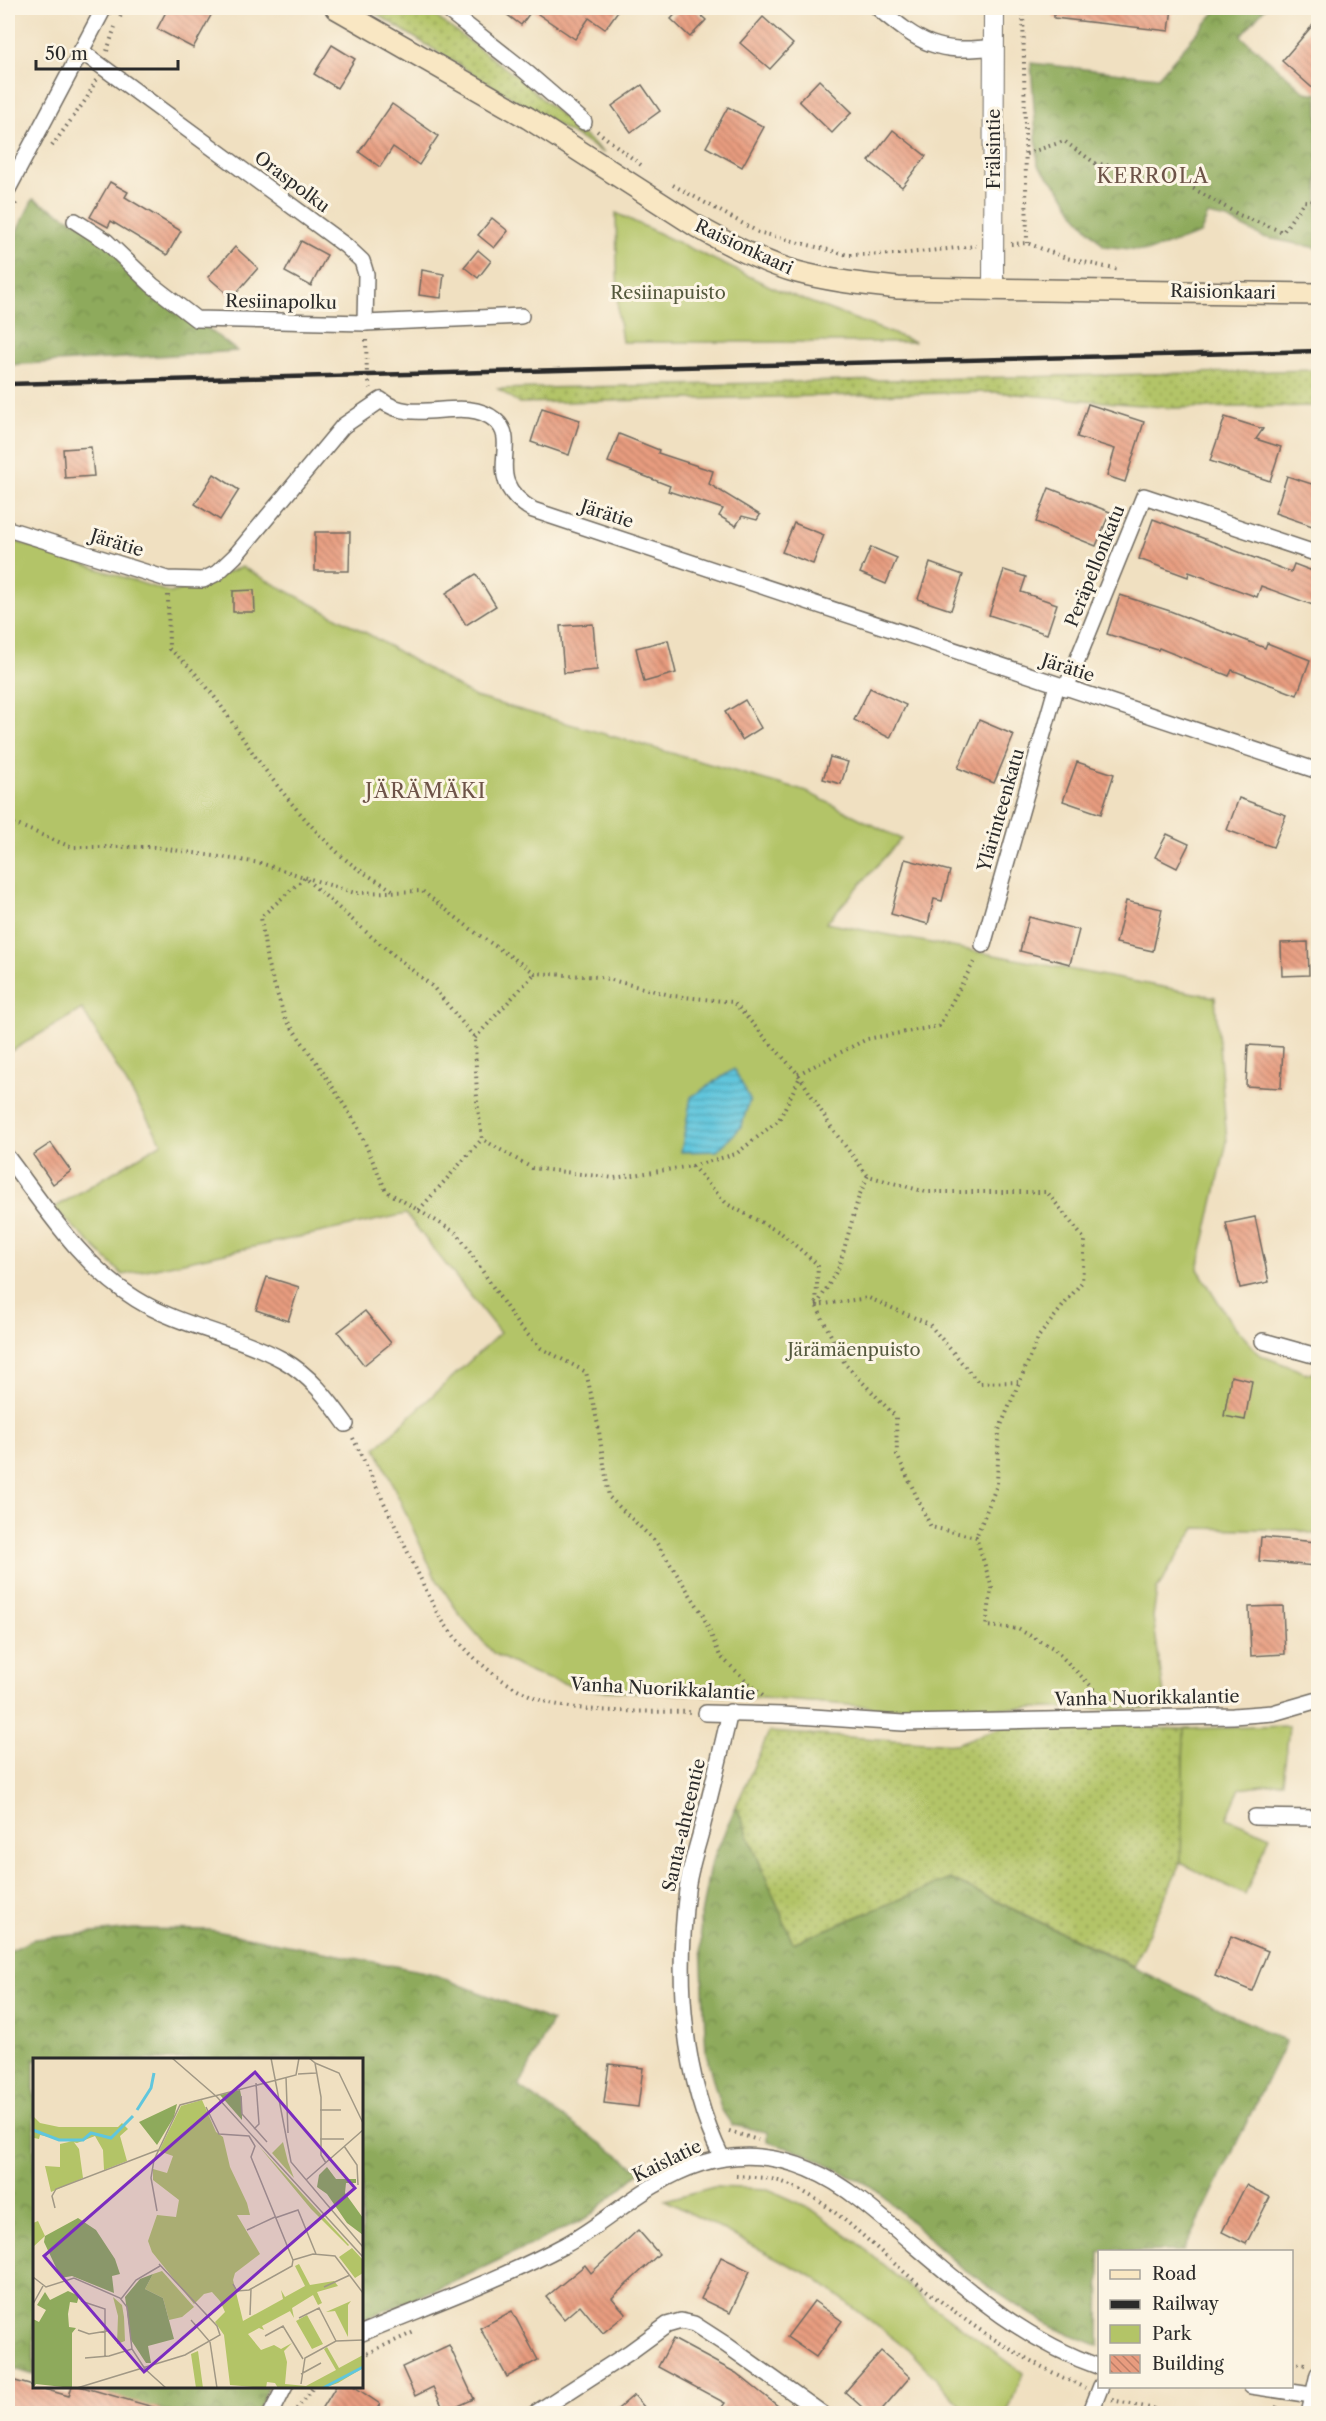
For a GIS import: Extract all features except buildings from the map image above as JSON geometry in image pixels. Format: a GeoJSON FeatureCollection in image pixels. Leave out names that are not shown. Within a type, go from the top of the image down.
{"type":"FeatureCollection","features":[{"type":"Feature","properties":{"kind":"main road","name":"Raisionkaari"},"geometry":{"type":"LineString","coordinates":[[336,8],[528,118],[696,226],[761,259],[796,272],[845,282],[898,288],[1318,294]]}},
{"type":"Feature","properties":{"kind":"street"},"geometry":{"type":"LineString","coordinates":[[13,195],[81,51],[104,8]]}},
{"type":"Feature","properties":{"kind":"street"},"geometry":{"type":"LineString","coordinates":[[445,8],[584,122]]}},
{"type":"Feature","properties":{"kind":"street"},"geometry":{"type":"LineString","coordinates":[[878,8],[927,44],[970,50],[994,47]]}},
{"type":"Feature","properties":{"kind":"street","name":"Frälsintie"},"geometry":{"type":"LineString","coordinates":[[993,290],[994,8]]}},
{"type":"Feature","properties":{"kind":"street","name":"Oraspolku"},"geometry":{"type":"LineString","coordinates":[[81,51],[346,246],[362,261],[366,274],[365,323]]}},
{"type":"Feature","properties":{"kind":"street","name":"Resiinapolku"},"geometry":{"type":"LineString","coordinates":[[75,221],[106,241],[152,285],[196,319],[365,323],[521,316]]}},
{"type":"Feature","properties":{"kind":"street","name":"Järätie"},"geometry":{"type":"LineString","coordinates":[[8,530],[168,579],[203,580],[217,573],[235,556],[343,426],[381,400],[390,408],[402,411],[472,410],[485,412],[497,421],[505,434],[503,471],[508,487],[518,501],[532,510],[1318,771]]}},
{"type":"Feature","properties":{"kind":"street","name":"Peräpellonkatu"},"geometry":{"type":"LineString","coordinates":[[1062,686],[1144,496],[1318,554]]}},
{"type":"Feature","properties":{"kind":"street","name":"Ylärinteenkatu"},"geometry":{"type":"LineString","coordinates":[[983,945],[1062,686]]}},
{"type":"Feature","properties":{"kind":"street"},"geometry":{"type":"LineString","coordinates":[[8,1158],[83,1255],[105,1277],[136,1299],[170,1316],[282,1360],[303,1374],[323,1392],[346,1424]]}},
{"type":"Feature","properties":{"kind":"street"},"geometry":{"type":"LineString","coordinates":[[1263,1341],[1304,1353],[1318,1354]]}},
{"type":"Feature","properties":{"kind":"street","name":"Vanha Nuorikkalantie"},"geometry":{"type":"LineString","coordinates":[[706,1713],[783,1715],[903,1723],[1273,1713],[1318,1700]]}},
{"type":"Feature","properties":{"kind":"street","name":"Santa-ahteentie"},"geometry":{"type":"LineString","coordinates":[[722,2158],[708,2128],[694,2082],[681,1956],[687,1888],[730,1713]]}},
{"type":"Feature","properties":{"kind":"street"},"geometry":{"type":"LineString","coordinates":[[1255,1817],[1318,1818]]}},
{"type":"Feature","properties":{"kind":"street","name":"Kaislatie"},"geometry":{"type":"LineString","coordinates":[[363,2333],[456,2294],[566,2244],[656,2184],[705,2160],[758,2156],[786,2160],[810,2168],[831,2180],[876,2212],[987,2306],[1053,2347],[1098,2366]]}},
{"type":"Feature","properties":{"kind":"street"},"geometry":{"type":"LineString","coordinates":[[534,2414],[630,2352],[667,2325],[681,2321],[694,2324],[716,2338],[823,2414]]}},
{"type":"Feature","properties":{"kind":"street"},"geometry":{"type":"LineString","coordinates":[[1309,2414],[1317,2396],[1318,2374]]}},
{"type":"Feature","properties":{"kind":"street"},"geometry":{"type":"LineString","coordinates":[[271,2414],[284,2388]]}},
{"type":"Feature","properties":{"kind":"street"},"geometry":{"type":"LineString","coordinates":[[1090,2414],[1100,2388]]}},
{"type":"Feature","properties":{"kind":"street"},"geometry":{"type":"LineString","coordinates":[[1264,2388],[1317,2396]]}},
{"type":"Feature","properties":{"kind":"path"},"geometry":{"type":"LineString","coordinates":[[47,152],[87,98],[104,66],[111,36],[126,8]]}},
{"type":"Feature","properties":{"kind":"path"},"geometry":{"type":"LineString","coordinates":[[1023,8],[1027,243]]}},
{"type":"Feature","properties":{"kind":"path"},"geometry":{"type":"LineString","coordinates":[[584,122],[643,167]]}},
{"type":"Feature","properties":{"kind":"path"},"geometry":{"type":"LineString","coordinates":[[1026,154],[1064,141],[1095,163],[1143,172],[1189,186],[1239,214],[1283,232],[1304,201],[1318,202]]}},
{"type":"Feature","properties":{"kind":"path"},"geometry":{"type":"LineString","coordinates":[[670,184],[758,232],[848,255],[899,254],[994,244],[1027,243],[1066,258],[1122,270]]}},
{"type":"Feature","properties":{"kind":"path"},"geometry":{"type":"LineString","coordinates":[[8,221],[13,195]]}},
{"type":"Feature","properties":{"kind":"path"},"geometry":{"type":"LineString","coordinates":[[365,323],[367,376],[373,393],[381,400]]}},
{"type":"Feature","properties":{"kind":"path"},"geometry":{"type":"LineString","coordinates":[[168,579],[169,649],[186,662],[214,697],[295,808],[346,860],[395,892]]}},
{"type":"Feature","properties":{"kind":"path"},"geometry":{"type":"LineString","coordinates":[[8,821],[71,847],[154,847],[260,863],[355,893],[422,891],[476,933],[535,973],[600,977],[674,996],[733,1002],[799,1075],[833,1130],[868,1176],[926,1192],[1047,1192],[1085,1240],[1082,1282],[1039,1336],[999,1430],[997,1485],[976,1537],[992,1588],[986,1626],[1018,1629],[1053,1648],[1122,1718]]}},
{"type":"Feature","properties":{"kind":"path"},"geometry":{"type":"LineString","coordinates":[[304,877],[433,987],[474,1038],[477,1101],[482,1139],[419,1210]]}},
{"type":"Feature","properties":{"kind":"path"},"geometry":{"type":"LineString","coordinates":[[304,877],[261,917],[267,962],[285,1018],[357,1125],[386,1191],[458,1233],[518,1325],[541,1348],[586,1372],[598,1425],[609,1497],[656,1542],[702,1613],[720,1656],[783,1715]]}},
{"type":"Feature","properties":{"kind":"path"},"geometry":{"type":"LineString","coordinates":[[482,1139],[532,1168],[614,1178],[692,1167],[736,1154],[778,1120],[799,1075],[867,1039],[939,1026],[983,945]]}},
{"type":"Feature","properties":{"kind":"path"},"geometry":{"type":"LineString","coordinates":[[474,1038],[535,973]]}},
{"type":"Feature","properties":{"kind":"path"},"geometry":{"type":"LineString","coordinates":[[692,1167],[727,1204],[781,1233],[818,1265],[816,1305],[845,1364],[896,1417],[897,1455],[931,1527],[976,1537]]}},
{"type":"Feature","properties":{"kind":"path"},"geometry":{"type":"LineString","coordinates":[[816,1305],[839,1267],[856,1205],[868,1176]]}},
{"type":"Feature","properties":{"kind":"path"},"geometry":{"type":"LineString","coordinates":[[816,1305],[869,1298],[929,1324],[980,1383],[1018,1382]]}},
{"type":"Feature","properties":{"kind":"path","name":"Vanha Nuorikkalantie"},"geometry":{"type":"LineString","coordinates":[[346,1424],[437,1613],[454,1638],[479,1664],[512,1686],[543,1701],[580,1708],[706,1713]]}},
{"type":"Feature","properties":{"kind":"path"},"geometry":{"type":"LineString","coordinates":[[725,2129],[739,2136],[756,2138],[759,2141],[757,2177]]}},
{"type":"Feature","properties":{"kind":"path"},"geometry":{"type":"LineString","coordinates":[[293,2414],[312,2388]]}},
{"type":"Feature","properties":{"kind":"path"},"geometry":{"type":"LineString","coordinates":[[1275,2411],[1288,2414]]}},
{"type":"Feature","properties":{"kind":"green space"},"geometry":{"type":"Polygon","coordinates":[[[367,8],[424,8],[516,76],[604,153],[517,101],[367,8]]]}},
{"type":"Feature","properties":{"kind":"green space"},"geometry":{"type":"Polygon","coordinates":[[[1219,8],[1265,8],[1241,36],[1305,92],[1318,94],[1318,248],[1263,237],[1227,219],[1208,215],[1200,234],[1149,251],[1104,246],[1076,215],[1062,192],[1038,165],[1031,63],[1158,77],[1219,8]]]}},
{"type":"Feature","properties":{"kind":"green space"},"geometry":{"type":"Polygon","coordinates":[[[33,199],[107,238],[185,311],[237,351],[8,365],[8,249],[33,199]]]}},
{"type":"Feature","properties":{"kind":"green space","name":"Resiinapuisto"},"geometry":{"type":"Polygon","coordinates":[[[616,213],[778,290],[915,342],[622,342],[618,314],[616,213]]]}},
{"type":"Feature","properties":{"kind":"green space"},"geometry":{"type":"Polygon","coordinates":[[[1318,370],[1318,406],[1173,408],[993,392],[519,403],[498,389],[1318,370]]]}},
{"type":"Feature","properties":{"kind":"green space","name":"Järämäenpuisto"},"geometry":{"type":"Polygon","coordinates":[[[8,539],[171,593],[242,567],[370,635],[475,697],[807,792],[901,839],[826,923],[1215,997],[1227,1142],[1198,1269],[1230,1321],[1260,1355],[1306,1373],[1318,1373],[1318,1535],[1297,1530],[1195,1528],[1157,1589],[1153,1617],[1166,1709],[874,1707],[736,1696],[586,1690],[533,1674],[493,1653],[460,1615],[435,1577],[376,1448],[500,1333],[406,1214],[123,1275],[54,1208],[162,1143],[82,1009],[8,1053],[8,539]]]}},
{"type":"Feature","properties":{"kind":"green space"},"geometry":{"type":"Polygon","coordinates":[[[1026,1718],[1129,1723],[1144,1728],[1184,1729],[1181,1863],[1133,1966],[950,1879],[793,1943],[736,1806],[769,1732],[956,1744],[1026,1718]]]}},
{"type":"Feature","properties":{"kind":"green space"},"geometry":{"type":"Polygon","coordinates":[[[1289,1726],[1283,1782],[1240,1788],[1227,1818],[1270,1836],[1245,1895],[1181,1863],[1184,1729],[1289,1726]]]}},
{"type":"Feature","properties":{"kind":"green space"},"geometry":{"type":"Polygon","coordinates":[[[736,1806],[793,1943],[950,1879],[1286,2041],[1184,2250],[1098,2250],[1098,2346],[1052,2327],[999,2294],[957,2264],[873,2187],[805,2153],[767,2142],[767,2132],[732,2125],[721,2109],[706,2054],[700,1921],[710,1866],[736,1806]]]}},
{"type":"Feature","properties":{"kind":"green space"},"geometry":{"type":"Polygon","coordinates":[[[133,1929],[211,1930],[430,1973],[552,2021],[519,2087],[641,2171],[588,2217],[451,2283],[363,2320],[363,2058],[33,2058],[33,2375],[8,2367],[8,1952],[34,1939],[133,1929]]]}},
{"type":"Feature","properties":{"kind":"green space"},"geometry":{"type":"Polygon","coordinates":[[[714,2187],[768,2189],[810,2208],[854,2240],[928,2303],[1023,2373],[1007,2413],[968,2413],[912,2353],[815,2278],[665,2200],[714,2187]]]}},
{"type":"Feature","properties":{"kind":"green space"},"geometry":{"type":"Polygon","coordinates":[[[80,2388],[269,2388],[256,2414],[173,2413],[80,2388]]]}},
{"type":"Feature","properties":{"kind":"water"},"geometry":{"type":"Polygon","coordinates":[[[734,1069],[750,1099],[741,1127],[717,1151],[681,1152],[691,1097],[734,1069]]]}},
{"type":"Feature","properties":{"kind":"railway"},"geometry":{"type":"LineString","coordinates":[[8,384],[1318,351]]}},
{"type":"Feature","properties":{"kind":"district","name":"KERROLA"},"geometry":{"type":"Point","coordinates":[1153,176]}},
{"type":"Feature","properties":{"kind":"district","name":"JÄRÄMÄKI"},"geometry":{"type":"Point","coordinates":[426,791]}}]}
